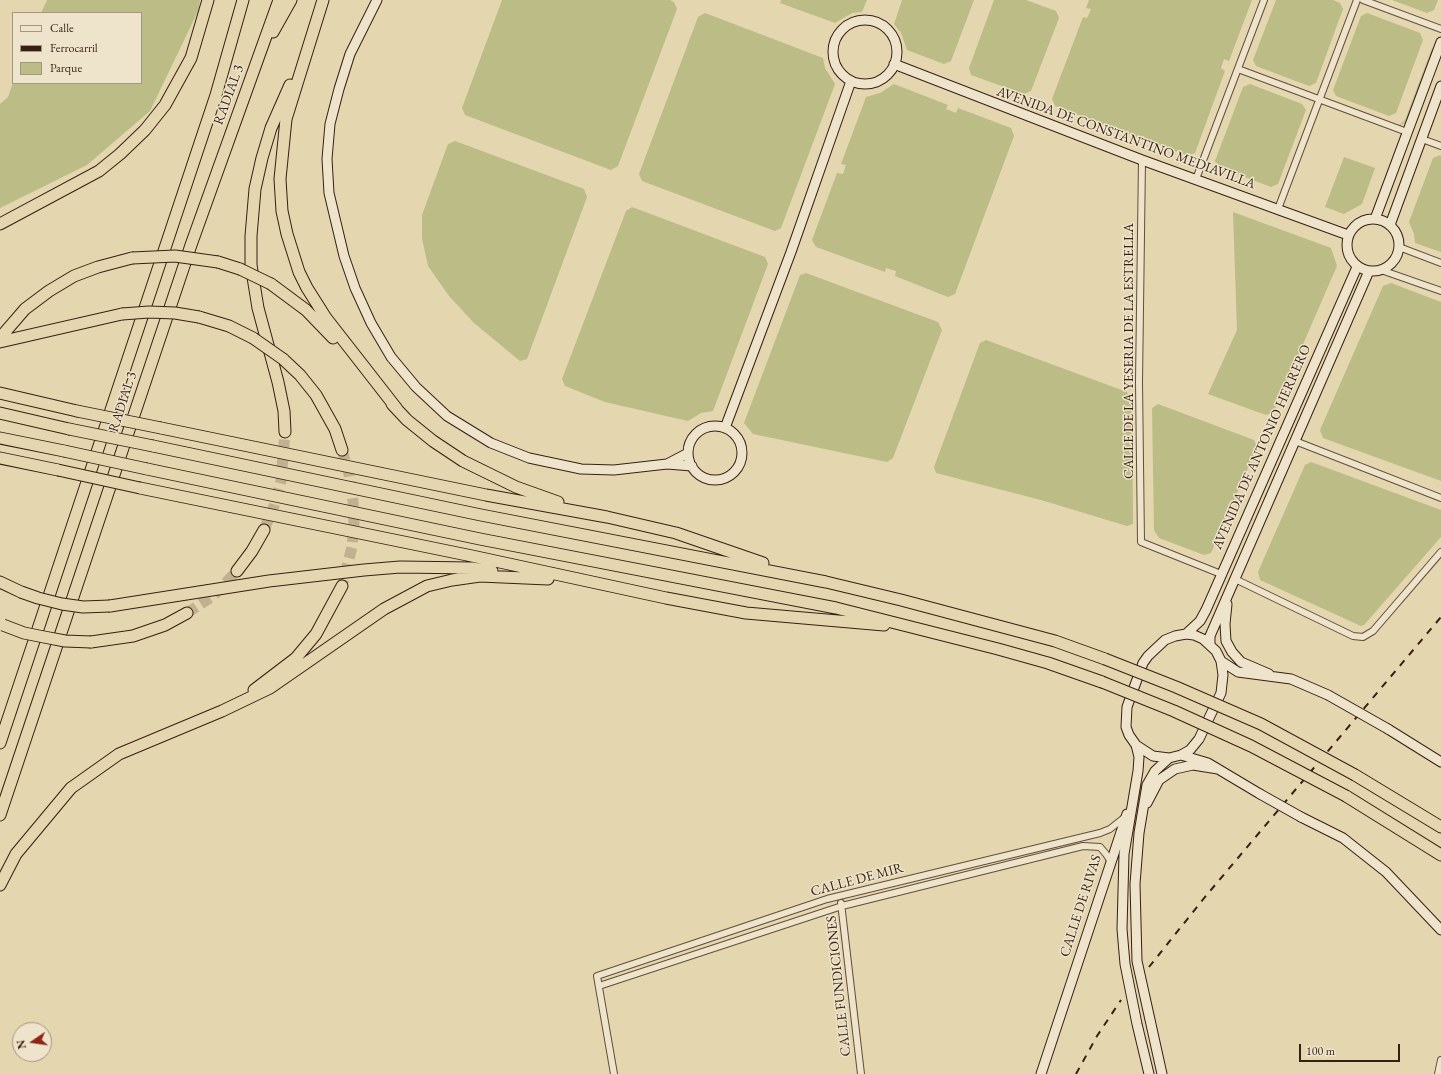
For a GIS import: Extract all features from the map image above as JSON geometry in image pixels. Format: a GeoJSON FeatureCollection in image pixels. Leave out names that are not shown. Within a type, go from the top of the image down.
{"type":"FeatureCollection","features":[{"type":"Feature","properties":{"kind":"highway"},"geometry":{"type":"LineString","coordinates":[[0,224],[99,171],[120,154],[145,130],[165,105],[191,58],[208,0]]}},
{"type":"Feature","properties":{"kind":"highway","name":"RADIAL 3"},"geometry":{"type":"LineString","coordinates":[[0,743],[216,95],[243,0]]}},
{"type":"Feature","properties":{"kind":"highway","name":"RADIAL 3"},"geometry":{"type":"LineString","coordinates":[[0,814],[191,245],[279,0]]}},
{"type":"Feature","properties":{"kind":"highway"},"geometry":{"type":"LineString","coordinates":[[256,62],[291,0]]}},
{"type":"Feature","properties":{"kind":"highway"},"geometry":{"type":"LineString","coordinates":[[323,0],[311,34],[286,119],[280,179],[282,211],[287,234],[299,272],[326,318],[396,409]]}},
{"type":"Feature","properties":{"kind":"highway"},"geometry":{"type":"LineString","coordinates":[[285,432],[284,411],[258,308],[251,265],[251,229],[255,189],[271,128],[311,34]]}},
{"type":"Feature","properties":{"kind":"highway"},"geometry":{"type":"LineString","coordinates":[[0,218],[41,198],[78,183]]}},
{"type":"Feature","properties":{"kind":"highway"},"geometry":{"type":"LineString","coordinates":[[0,338],[25,309],[48,291],[74,276],[98,267],[132,258],[175,256],[218,262],[240,269],[271,284],[306,310],[396,409],[433,441],[463,461],[484,472],[538,495],[607,517]]}},
{"type":"Feature","properties":{"kind":"highway"},"geometry":{"type":"LineString","coordinates":[[0,342],[122,314],[149,312],[175,313],[199,317],[228,326],[253,338],[283,359],[300,375],[316,395],[335,429],[342,450]]}},
{"type":"Feature","properties":{"kind":"highway"},"geometry":{"type":"LineString","coordinates":[[0,393],[76,411],[486,495],[607,517],[676,533],[764,564],[782,573]]}},
{"type":"Feature","properties":{"kind":"highway"},"geometry":{"type":"LineString","coordinates":[[0,414],[69,430],[489,516],[782,573],[902,600],[1055,641],[1105,658],[1260,724],[1355,775],[1441,827]]}},
{"type":"Feature","properties":{"kind":"highway"},"geometry":{"type":"LineString","coordinates":[[0,438],[480,539],[836,608],[998,648],[1048,663],[1102,682],[1174,710],[1251,746],[1346,796],[1441,855]]}},
{"type":"Feature","properties":{"kind":"highway"},"geometry":{"type":"LineString","coordinates":[[0,458],[472,556],[630,591],[746,613],[882,626],[896,623]]}},
{"type":"Feature","properties":{"kind":"highway"},"geometry":{"type":"LineString","coordinates":[[237,571],[252,551],[264,530]]}},
{"type":"Feature","properties":{"kind":"highway"},"geometry":{"type":"LineString","coordinates":[[0,582],[38,598],[83,607],[110,606],[269,581],[400,568],[472,568],[630,591]]}},
{"type":"Feature","properties":{"kind":"highway"},"geometry":{"type":"LineString","coordinates":[[0,885],[16,854],[71,788],[120,754],[222,711],[270,688],[384,610],[427,586],[452,580],[480,576],[548,579]]}},
{"type":"Feature","properties":{"kind":"highway"},"geometry":{"type":"LineString","coordinates":[[222,711],[257,688],[296,658],[316,634],[342,586]]}},
{"type":"Feature","properties":{"kind":"highway"},"geometry":{"type":"LineString","coordinates":[[2,624],[24,633],[44,638],[91,642],[133,636],[165,625],[187,614]]}},
{"type":"Feature","properties":{"kind":"street"},"geometry":{"type":"LineString","coordinates":[[377,0],[350,54],[338,88],[330,124],[327,158],[329,193],[344,256],[355,288],[368,316],[391,356],[416,387],[448,416],[491,443],[529,458],[581,469],[614,470],[667,464],[692,466]]}},
{"type":"Feature","properties":{"kind":"street"},"geometry":{"type":"LineString","coordinates":[[1196,179],[1264,0]]}},
{"type":"Feature","properties":{"kind":"street"},"geometry":{"type":"LineString","coordinates":[[1278,209],[1357,0]]}},
{"type":"Feature","properties":{"kind":"street"},"geometry":{"type":"LineString","coordinates":[[1363,0],[1441,29]]}},
{"type":"Feature","properties":{"kind":"street"},"geometry":{"type":"LineString","coordinates":[[865,20],[884,26],[896,43],[897,54],[889,73],[876,81],[861,84],[851,81],[838,69],[833,52],[838,34],[845,26],[855,21],[865,20]]}},
{"type":"Feature","properties":{"kind":"street"},"geometry":{"type":"LineString","coordinates":[[1374,219],[1441,42]]}},
{"type":"Feature","properties":{"kind":"street","name":"AVENIDA DE CONSTANTINO MEDIAVILLA"},"geometry":{"type":"LineString","coordinates":[[894,64],[1142,160],[1348,235]]}},
{"type":"Feature","properties":{"kind":"street"},"geometry":{"type":"LineString","coordinates":[[1238,69],[1319,101],[1407,132]]}},
{"type":"Feature","properties":{"kind":"street"},"geometry":{"type":"LineString","coordinates":[[725,428],[791,252],[851,81]]}},
{"type":"Feature","properties":{"kind":"street"},"geometry":{"type":"LineString","coordinates":[[1390,225],[1441,86]]}},
{"type":"Feature","properties":{"kind":"street"},"geometry":{"type":"LineString","coordinates":[[1422,139],[1441,146]]}},
{"type":"Feature","properties":{"kind":"street","name":"CALLE DE LA YESERIA DE LA ESTRELLA"},"geometry":{"type":"LineString","coordinates":[[1142,160],[1139,382],[1141,542],[1222,574]]}},
{"type":"Feature","properties":{"kind":"street"},"geometry":{"type":"LineString","coordinates":[[1374,219],[1390,225],[1398,239],[1399,247],[1395,259],[1387,268],[1381,270],[1369,271],[1357,267],[1347,252],[1346,244],[1348,235],[1359,223],[1374,219]]}},
{"type":"Feature","properties":{"kind":"street"},"geometry":{"type":"LineString","coordinates":[[1399,247],[1441,263]]}},
{"type":"Feature","properties":{"kind":"street","name":"AVENIDA DE ANTONIO HERRERO"},"geometry":{"type":"LineString","coordinates":[[1186,634],[1200,621],[1222,574],[1357,267]]}},
{"type":"Feature","properties":{"kind":"street"},"geometry":{"type":"LineString","coordinates":[[1381,270],[1441,291]]}},
{"type":"Feature","properties":{"kind":"street","name":"AVENIDA DE ANTONIO HERRERO"},"geometry":{"type":"LineString","coordinates":[[1210,644],[1210,636],[1369,271]]}},
{"type":"Feature","properties":{"kind":"street"},"geometry":{"type":"LineString","coordinates":[[710,426],[725,428],[736,437],[741,446],[740,461],[733,473],[721,479],[708,479],[696,472],[692,466],[688,453],[689,446],[697,433],[710,426]]}},
{"type":"Feature","properties":{"kind":"street"},"geometry":{"type":"LineString","coordinates":[[1295,441],[1441,498]]}},
{"type":"Feature","properties":{"kind":"street"},"geometry":{"type":"LineString","coordinates":[[667,464],[688,453]]}},
{"type":"Feature","properties":{"kind":"street"},"geometry":{"type":"LineString","coordinates":[[1235,580],[1353,636],[1363,637],[1373,631],[1441,552]]}},
{"type":"Feature","properties":{"kind":"street"},"geometry":{"type":"LineString","coordinates":[[1228,594],[1225,624],[1226,642],[1241,662],[1272,675]]}},
{"type":"Feature","properties":{"kind":"street"},"geometry":{"type":"LineString","coordinates":[[1186,634],[1194,635],[1210,644],[1216,651],[1221,661],[1223,675],[1220,692],[1212,714],[1199,739],[1190,750],[1181,755],[1169,758],[1153,756],[1136,745],[1129,735],[1126,718],[1127,708],[1144,663],[1157,646],[1165,640],[1175,636],[1186,634]]}},
{"type":"Feature","properties":{"kind":"street"},"geometry":{"type":"LineString","coordinates":[[1221,661],[1238,672],[1272,675],[1291,679],[1328,695],[1388,729],[1441,762]]}},
{"type":"Feature","properties":{"kind":"street","name":"CALLE DE RIVAS"},"geometry":{"type":"LineString","coordinates":[[1041,1074],[1125,817],[1132,808],[1139,757],[1136,745]]}},
{"type":"Feature","properties":{"kind":"street"},"geometry":{"type":"LineString","coordinates":[[1181,755],[1208,763],[1301,817],[1343,838],[1380,867],[1441,930]]}},
{"type":"Feature","properties":{"kind":"street"},"geometry":{"type":"LineString","coordinates":[[1162,1074],[1137,961],[1135,884],[1141,813],[1150,778],[1169,758]]}},
{"type":"Feature","properties":{"kind":"street"},"geometry":{"type":"LineString","coordinates":[[1141,813],[1159,780],[1175,769],[1193,765],[1218,770]]}},
{"type":"Feature","properties":{"kind":"street"},"geometry":{"type":"LineString","coordinates":[[1132,808],[1124,854],[1122,929],[1125,964],[1149,1074]]}},
{"type":"Feature","properties":{"kind":"street","name":"CALLE DE MIR"},"geometry":{"type":"LineString","coordinates":[[1111,862],[1100,847],[1083,846],[842,906],[599,986],[597,976],[840,896],[1100,833],[1110,829],[1125,817]]}},
{"type":"Feature","properties":{"kind":"street","name":"CALLE FUNDICIONES"},"geometry":{"type":"LineString","coordinates":[[840,896],[861,1074]]}},
{"type":"Feature","properties":{"kind":"street"},"geometry":{"type":"LineString","coordinates":[[599,986],[614,1074]]}},
{"type":"Feature","properties":{"kind":"street"},"geometry":{"type":"LineString","coordinates":[[1438,1074],[1441,1060]]}},
{"type":"Feature","properties":{"kind":"green space"},"geometry":{"type":"Polygon","coordinates":[[[47,0],[200,0],[199,9],[150,111],[87,165],[0,208],[0,104],[8,97],[13,84],[142,84],[142,12],[41,12],[47,0]]]}},
{"type":"Feature","properties":{"kind":"green space"},"geometry":{"type":"Polygon","coordinates":[[[502,0],[670,0],[674,2],[677,9],[618,166],[611,170],[465,115],[462,108],[502,0]]]}},
{"type":"Feature","properties":{"kind":"green space"},"geometry":{"type":"Polygon","coordinates":[[[781,0],[867,0],[862,12],[852,13],[835,23],[780,3],[781,0]]]}},
{"type":"Feature","properties":{"kind":"green space"},"geometry":{"type":"Polygon","coordinates":[[[902,0],[974,0],[951,61],[944,64],[907,50],[901,33],[894,24],[902,0]]]}},
{"type":"Feature","properties":{"kind":"green space"},"geometry":{"type":"Polygon","coordinates":[[[994,0],[1026,0],[1056,11],[1059,18],[1031,91],[1024,94],[971,75],[969,68],[994,0]]]}},
{"type":"Feature","properties":{"kind":"green space"},"geometry":{"type":"Polygon","coordinates":[[[1089,0],[1252,0],[1229,61],[1224,59],[1221,68],[1225,71],[1195,153],[1188,156],[1055,106],[1052,99],[1083,17],[1087,18],[1091,9],[1086,8],[1089,0]]]}},
{"type":"Feature","properties":{"kind":"green space"},"geometry":{"type":"Polygon","coordinates":[[[1276,0],[1333,0],[1340,3],[1343,9],[1316,83],[1309,86],[1256,66],[1253,60],[1276,0]]]}},
{"type":"Feature","properties":{"kind":"green space"},"geometry":{"type":"Polygon","coordinates":[[[1392,0],[1438,0],[1434,10],[1427,13],[1392,0]]]}},
{"type":"Feature","properties":{"kind":"green space"},"geometry":{"type":"Polygon","coordinates":[[[705,13],[823,58],[825,68],[835,84],[781,228],[775,231],[642,181],[639,174],[698,17],[705,13]]]}},
{"type":"Feature","properties":{"kind":"green space"},"geometry":{"type":"Polygon","coordinates":[[[1367,13],[1420,33],[1423,40],[1396,113],[1389,116],[1336,96],[1333,90],[1361,16],[1367,13]]]}},
{"type":"Feature","properties":{"kind":"green space"},"geometry":{"type":"Polygon","coordinates":[[[1432,48],[1433,49],[1407,120],[1398,126],[1405,120],[1432,48]]]}},
{"type":"Feature","properties":{"kind":"green space"},"geometry":{"type":"Polygon","coordinates":[[[894,84],[948,105],[946,109],[956,113],[958,108],[1011,128],[1014,136],[955,294],[948,297],[895,276],[896,271],[886,268],[885,272],[816,247],[812,240],[837,173],[843,174],[846,165],[841,164],[866,97],[880,93],[894,84]]]}},
{"type":"Feature","properties":{"kind":"green space"},"geometry":{"type":"Polygon","coordinates":[[[1250,84],[1302,104],[1306,110],[1278,184],[1271,187],[1218,167],[1215,161],[1243,87],[1250,84]]]}},
{"type":"Feature","properties":{"kind":"green space"},"geometry":{"type":"Polygon","coordinates":[[[455,141],[584,189],[587,197],[527,359],[520,361],[474,323],[449,296],[428,266],[422,238],[422,215],[448,144],[455,141]]]}},
{"type":"Feature","properties":{"kind":"green space"},"geometry":{"type":"Polygon","coordinates":[[[1440,155],[1441,252],[1415,243],[1414,234],[1409,222],[1433,158],[1440,155]]]}},
{"type":"Feature","properties":{"kind":"green space"},"geometry":{"type":"Polygon","coordinates":[[[1344,157],[1375,168],[1362,204],[1344,214],[1325,207],[1344,157]]]}},
{"type":"Feature","properties":{"kind":"green space"},"geometry":{"type":"Polygon","coordinates":[[[632,207],[765,257],[768,264],[713,411],[701,413],[688,421],[605,402],[565,386],[562,379],[626,211],[632,207]]]}},
{"type":"Feature","properties":{"kind":"green space"},"geometry":{"type":"Polygon","coordinates":[[[1233,212],[1331,248],[1337,266],[1273,413],[1266,415],[1208,394],[1237,330],[1233,212]]]}},
{"type":"Feature","properties":{"kind":"green space"},"geometry":{"type":"Polygon","coordinates":[[[806,273],[938,322],[942,330],[893,458],[887,462],[753,434],[744,423],[800,275],[806,273]]]}},
{"type":"Feature","properties":{"kind":"green space"},"geometry":{"type":"Polygon","coordinates":[[[1391,283],[1441,302],[1441,481],[1323,438],[1320,430],[1383,286],[1391,283]]]}},
{"type":"Feature","properties":{"kind":"green space"},"geometry":{"type":"Polygon","coordinates":[[[986,340],[1127,392],[1132,400],[1133,524],[1127,526],[1041,500],[936,473],[934,467],[980,343],[986,340]]]}},
{"type":"Feature","properties":{"kind":"green space"},"geometry":{"type":"Polygon","coordinates":[[[1158,404],[1254,440],[1257,447],[1211,553],[1204,555],[1159,538],[1154,530],[1152,408],[1158,404]]]}},
{"type":"Feature","properties":{"kind":"green space"},"geometry":{"type":"Polygon","coordinates":[[[1311,462],[1441,510],[1441,537],[1364,625],[1361,626],[1260,580],[1258,572],[1305,465],[1311,462]]]}},
{"type":"Feature","properties":{"kind":"tunnel"},"geometry":{"type":"LineString","coordinates":[[264,530],[274,506],[281,481],[285,432]]}},
{"type":"Feature","properties":{"kind":"tunnel"},"geometry":{"type":"LineString","coordinates":[[342,450],[349,474],[353,501],[354,523],[352,547],[342,586]]}},
{"type":"Feature","properties":{"kind":"tunnel"},"geometry":{"type":"LineString","coordinates":[[187,613],[213,596],[237,571]]}},
{"type":"Feature","properties":{"kind":"railway"},"geometry":{"type":"LineString","coordinates":[[1149,967],[1205,897],[1441,617]]}},
{"type":"Feature","properties":{"kind":"railway"},"geometry":{"type":"LineString","coordinates":[[1076,1074],[1097,1036],[1121,1000]]}}]}
